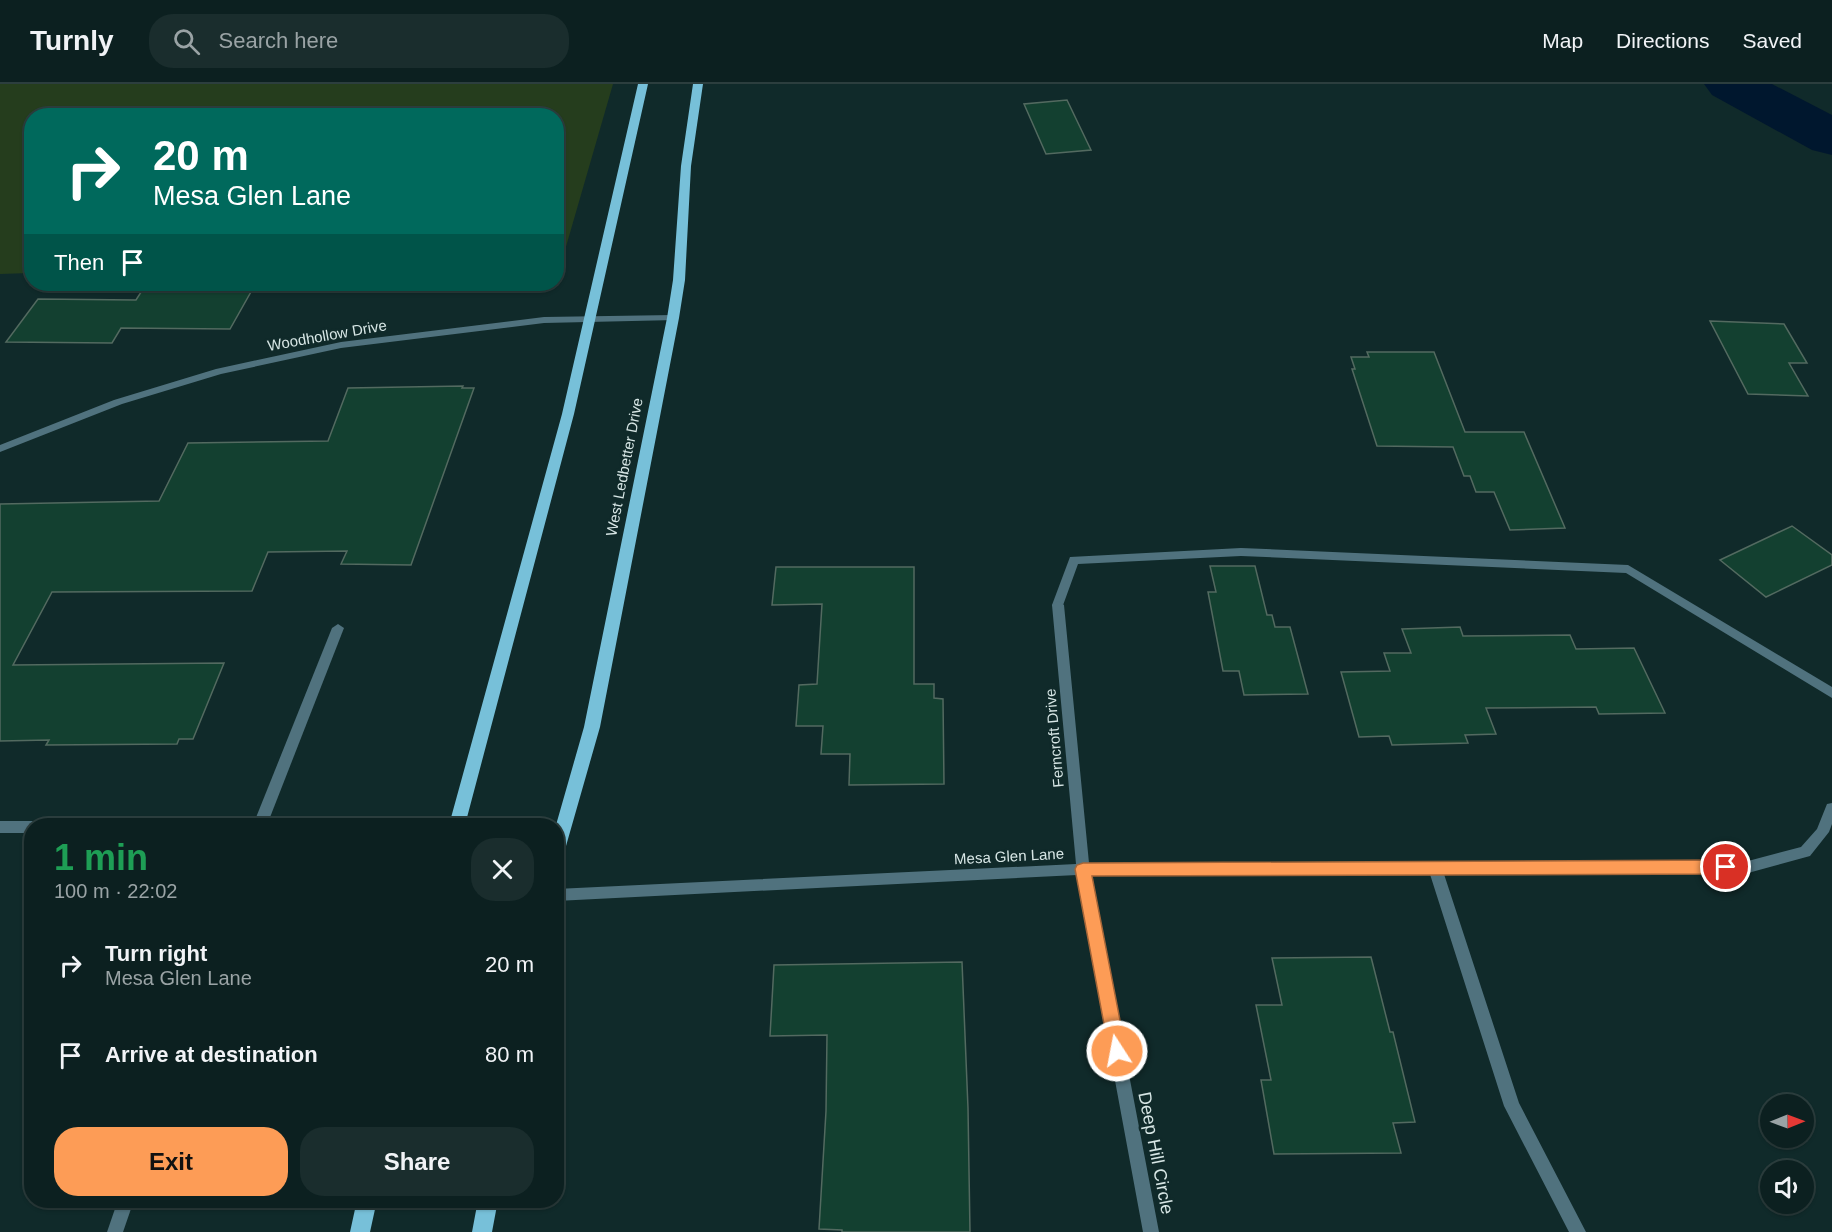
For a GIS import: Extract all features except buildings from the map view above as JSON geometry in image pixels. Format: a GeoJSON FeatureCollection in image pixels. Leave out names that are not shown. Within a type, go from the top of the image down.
{"type":"FeatureCollection","features":[{"type":"Feature","properties":{"kind":"main road"},"geometry":{"type":"LineString","coordinates":[[459,818],[568,414],[643,84]]}},
{"type":"Feature","properties":{"kind":"main road","name":"West Ledbetter Drive"},"geometry":{"type":"LineString","coordinates":[[564,825],[592,727],[680,280],[686,166],[698,84]]}},
{"type":"Feature","properties":{"kind":"main road"},"geometry":{"type":"LineString","coordinates":[[360,1232],[365,1208]]}},
{"type":"Feature","properties":{"kind":"main road"},"geometry":{"type":"LineString","coordinates":[[482,1232],[486,1208]]}},
{"type":"Feature","properties":{"kind":"street","name":"Woodhollow Drive"},"geometry":{"type":"LineString","coordinates":[[0,449],[118,402],[219,371],[341,345],[544,320],[673,318]]}},
{"type":"Feature","properties":{"kind":"street","name":"Ferncroft Drive"},"geometry":{"type":"LineString","coordinates":[[1083,869],[1058,605],[1074,560],[1241,552],[1628,569],[1832,693]]}},
{"type":"Feature","properties":{"kind":"street"},"geometry":{"type":"LineString","coordinates":[[263,818],[338,628]]}},
{"type":"Feature","properties":{"kind":"street","name":"Mesa Glen Lane"},"geometry":{"type":"LineString","coordinates":[[564,896],[1083,869],[1748,867],[1805,852],[1822,832],[1832,807]]}},
{"type":"Feature","properties":{"kind":"street"},"geometry":{"type":"LineString","coordinates":[[0,827],[24,827]]}},
{"type":"Feature","properties":{"kind":"street"},"geometry":{"type":"LineString","coordinates":[[1435,868],[1512,1106],[1578,1232]]}},
{"type":"Feature","properties":{"kind":"street","name":"Deep Hill Circle"},"geometry":{"type":"LineString","coordinates":[[1083,869],[1151,1232]]}},
{"type":"Feature","properties":{"kind":"street"},"geometry":{"type":"LineString","coordinates":[[115,1232],[123,1208]]}},
{"type":"Feature","properties":{"kind":"green space"},"geometry":{"type":"Polygon","coordinates":[[[0,84],[613,84],[564,254],[564,108],[24,108],[24,273],[0,274],[0,84]]]}},
{"type":"Feature","properties":{"kind":"waterway"},"geometry":{"type":"LineString","coordinates":[[1731,84],[1832,138]]}},
{"type":"Feature","properties":{"kind":"route"},"geometry":{"type":"LineString","coordinates":[[1117,1051],[1083,869],[1726,867]]}}]}
